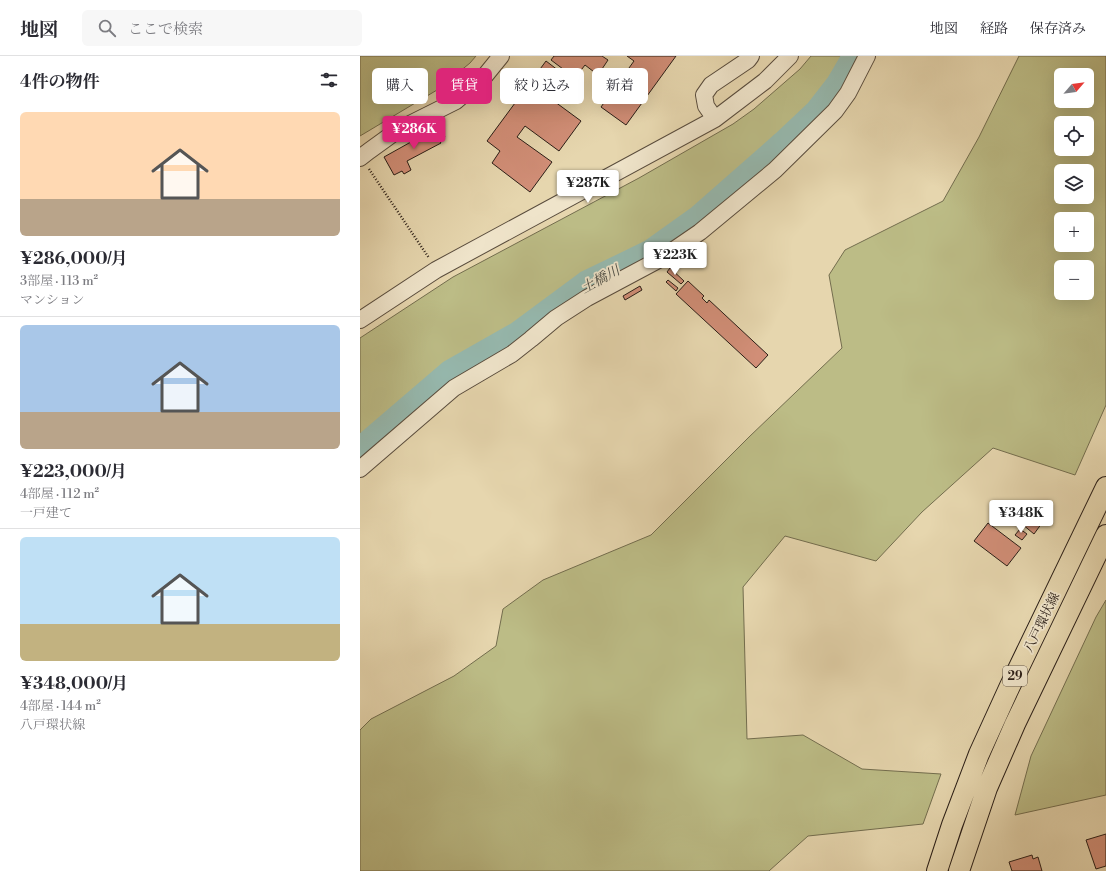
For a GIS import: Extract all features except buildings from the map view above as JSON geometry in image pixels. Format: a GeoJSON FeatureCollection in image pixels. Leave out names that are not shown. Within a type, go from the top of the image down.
{"type":"FeatureCollection","features":[{"type":"Feature","properties":{"kind":"main road","name":"八戸環状線"},"geometry":{"type":"LineString","coordinates":[[937,871],[952,825],[979,754],[1010,686],[1106,487]]}},
{"type":"Feature","properties":{"kind":"main road","name":"八戸環状線"},"geometry":{"type":"LineString","coordinates":[[959,871],[986,788],[1015,724],[1106,535]]}},
{"type":"Feature","properties":{"kind":"street"},"geometry":{"type":"LineString","coordinates":[[361,158],[368,151],[398,130],[456,101],[484,77],[501,56]]}},
{"type":"Feature","properties":{"kind":"street"},"geometry":{"type":"LineString","coordinates":[[715,119],[706,106],[704,95],[710,85],[748,60],[751,56]]}},
{"type":"Feature","properties":{"kind":"street"},"geometry":{"type":"LineString","coordinates":[[360,320],[436,270],[715,119],[765,81],[790,56]]}},
{"type":"Feature","properties":{"kind":"street"},"geometry":{"type":"LineString","coordinates":[[360,469],[454,388],[512,354],[556,318],[587,298],[662,258],[700,232],[775,170],[835,110],[848,93],[867,56]]}},
{"type":"Feature","properties":{"kind":"path"},"geometry":{"type":"LineString","coordinates":[[361,158],[429,258]]}},
{"type":"Feature","properties":{"kind":"green space"},"geometry":{"type":"Polygon","coordinates":[[[360,56],[476,56],[464,68],[436,68],[436,91],[428,95],[428,68],[372,68],[372,104],[414,104],[360,136],[360,56]]]}},
{"type":"Feature","properties":{"kind":"green space"},"geometry":{"type":"Polygon","coordinates":[[[811,56],[850,56],[838,79],[820,103],[797,125],[789,128],[764,151],[758,163],[699,214],[649,250],[608,269],[594,267],[585,273],[581,281],[512,334],[447,369],[360,446],[360,338],[453,277],[639,178],[733,124],[754,109],[800,69],[811,56]]]}},
{"type":"Feature","properties":{"kind":"green space"},"geometry":{"type":"Polygon","coordinates":[[[1019,56],[1106,56],[1106,405],[1075,475],[993,448],[922,512],[876,561],[785,536],[743,587],[747,739],[803,735],[862,769],[941,774],[923,824],[808,836],[769,871],[360,871],[360,730],[371,719],[454,676],[496,646],[503,609],[543,580],[651,535],[749,437],[842,348],[829,275],[845,250],[943,201],[979,137],[1019,56]]]}},
{"type":"Feature","properties":{"kind":"green space"},"geometry":{"type":"Polygon","coordinates":[[[1106,600],[1106,795],[1015,815],[1031,756],[1096,617],[1106,600]]]}},
{"type":"Feature","properties":{"kind":"waterway","name":"土橋川"},"geometry":{"type":"LineString","coordinates":[[360,451],[451,373],[518,335],[587,284],[651,253],[700,218],[818,112],[839,85],[856,56]]}}]}
